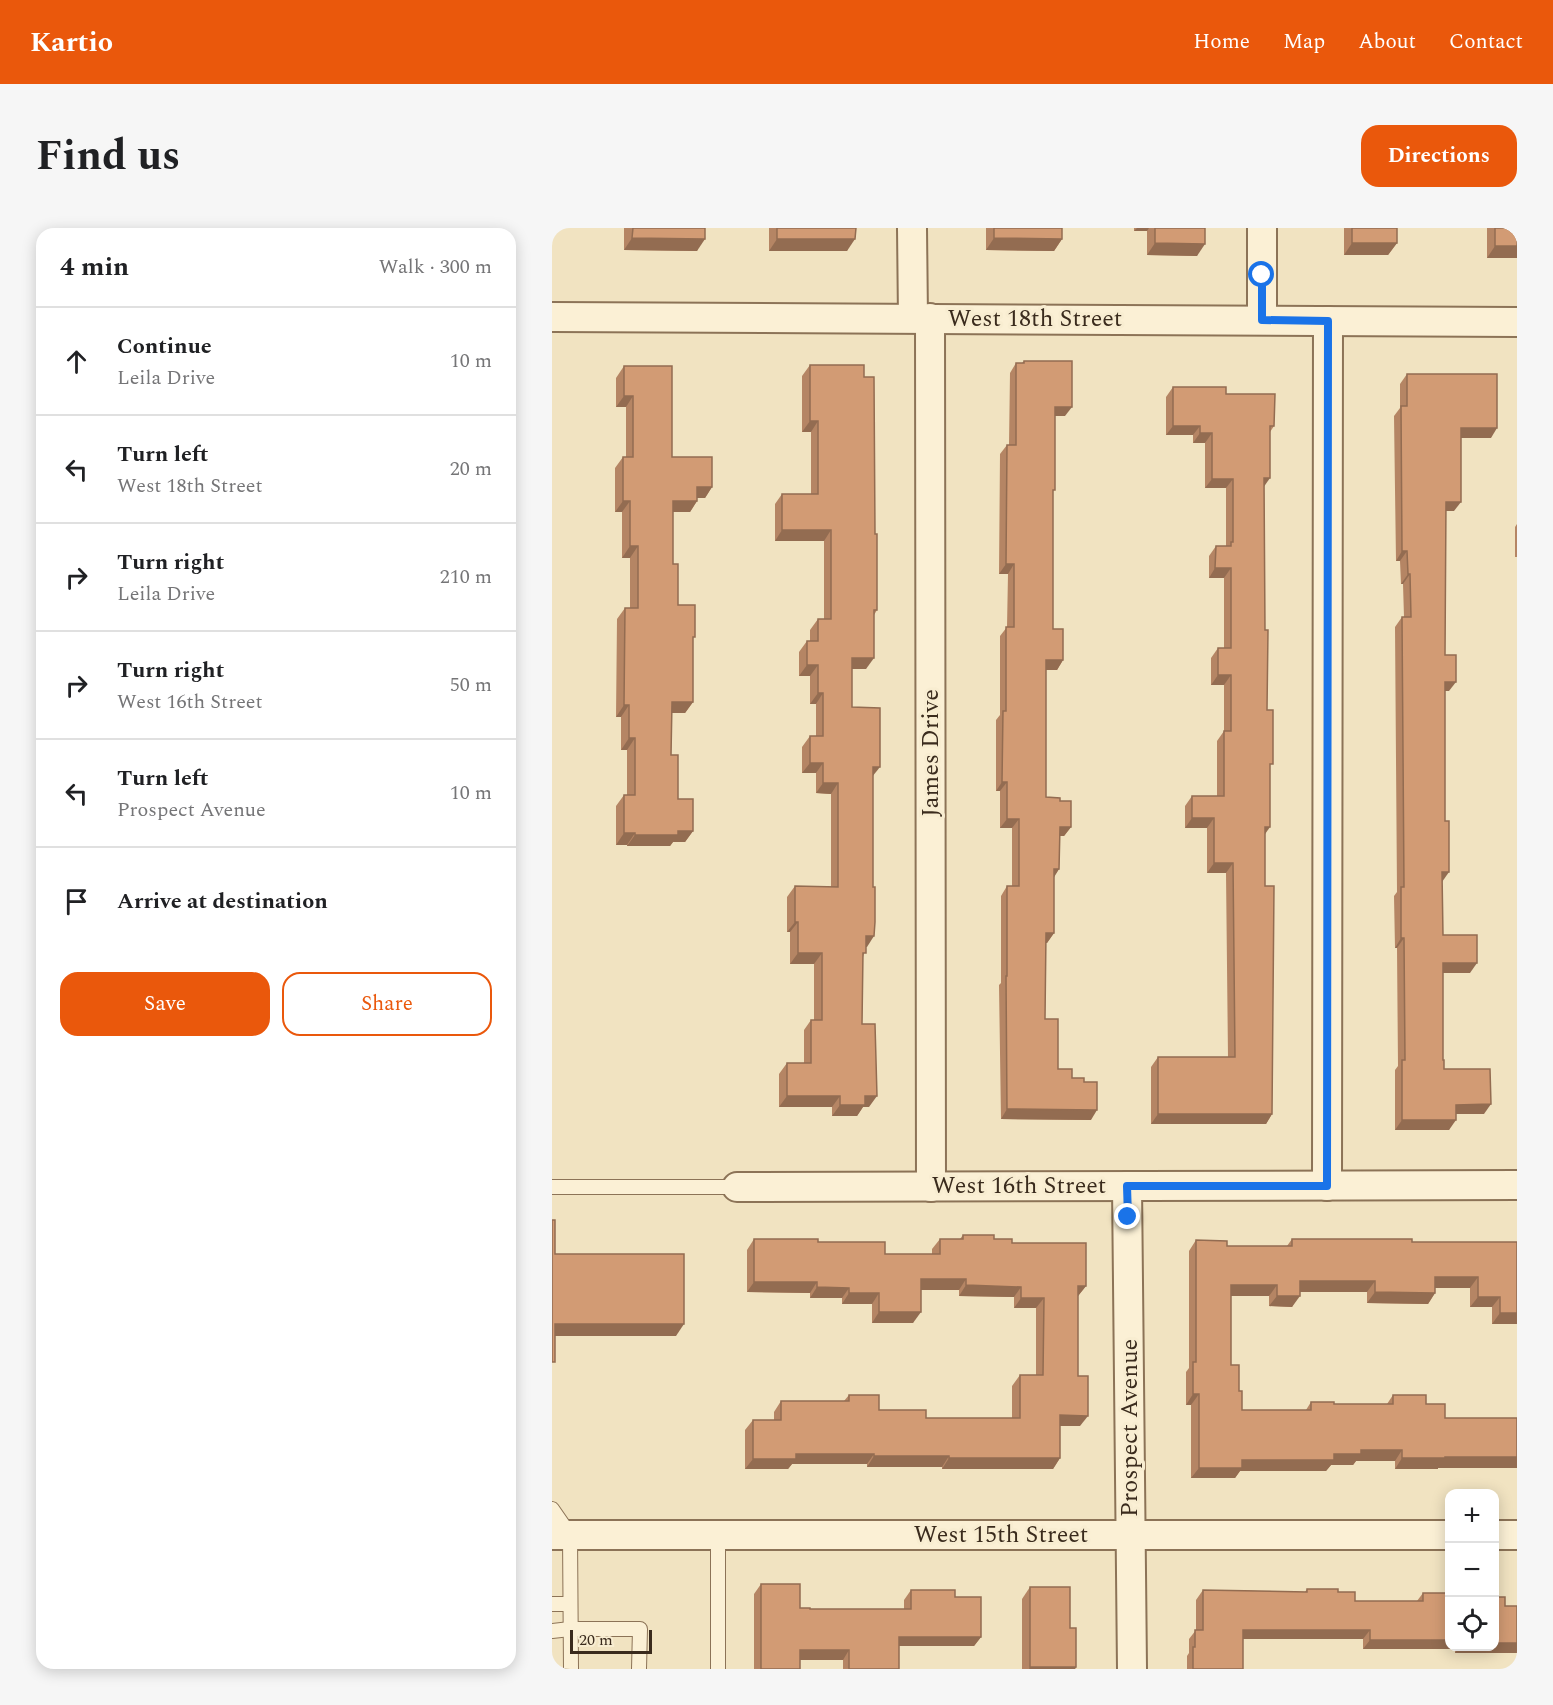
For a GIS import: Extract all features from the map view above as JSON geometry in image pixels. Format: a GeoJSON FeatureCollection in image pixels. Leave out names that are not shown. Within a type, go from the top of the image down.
{"type":"FeatureCollection","features":[{"type":"Feature","properties":{"kind":"street","name":"James Drive"},"geometry":{"type":"LineString","coordinates":[[912,228],[921,318],[931,1187]]}},
{"type":"Feature","properties":{"kind":"street"},"geometry":{"type":"LineString","coordinates":[[1262,228],[1262,320]]}},
{"type":"Feature","properties":{"kind":"street","name":"West 18th Street"},"geometry":{"type":"LineString","coordinates":[[552,316],[1517,322]]}},
{"type":"Feature","properties":{"kind":"street"},"geometry":{"type":"LineString","coordinates":[[1327,1186],[1328,321]]}},
{"type":"Feature","properties":{"kind":"street","name":"West 16th Street"},"geometry":{"type":"LineString","coordinates":[[737,1187],[1517,1185]]}},
{"type":"Feature","properties":{"kind":"street","name":"Prospect Avenue"},"geometry":{"type":"LineString","coordinates":[[1127,1186],[1132,1669]]}},
{"type":"Feature","properties":{"kind":"street","name":"West 15th Street"},"geometry":{"type":"LineString","coordinates":[[561,1535],[1445,1535]]}},
{"type":"Feature","properties":{"kind":"street"},"geometry":{"type":"LineString","coordinates":[[1499,1535],[1517,1535]]}},
{"type":"Feature","properties":{"kind":"lane"},"geometry":{"type":"LineString","coordinates":[[552,1187],[737,1187]]}},
{"type":"Feature","properties":{"kind":"lane"},"geometry":{"type":"LineString","coordinates":[[552,1509],[561,1535],[570,1604],[571,1669]]}},
{"type":"Feature","properties":{"kind":"lane"},"geometry":{"type":"LineString","coordinates":[[718,1535],[718,1669]]}},
{"type":"Feature","properties":{"kind":"lane"},"geometry":{"type":"LineString","coordinates":[[552,1604],[570,1604]]}},
{"type":"Feature","properties":{"kind":"lane"},"geometry":{"type":"LineString","coordinates":[[552,1631],[639,1629],[639,1669]]}},
{"type":"Feature","properties":{"kind":"building"},"geometry":{"type":"Polygon","coordinates":[[[633,228],[705,228],[705,239],[632,238],[633,228]]]}},
{"type":"Feature","properties":{"kind":"building"},"geometry":{"type":"Polygon","coordinates":[[[777,228],[856,228],[855,239],[777,239],[777,228]]]}},
{"type":"Feature","properties":{"kind":"building"},"geometry":{"type":"Polygon","coordinates":[[[994,228],[1062,228],[1062,239],[994,238],[994,228]]]}},
{"type":"Feature","properties":{"kind":"building"},"geometry":{"type":"Polygon","coordinates":[[[1155,228],[1205,228],[1205,244],[1155,243],[1155,228]]]}},
{"type":"Feature","properties":{"kind":"building"},"geometry":{"type":"Polygon","coordinates":[[[1352,228],[1397,228],[1397,243],[1352,243],[1352,228]]]}},
{"type":"Feature","properties":{"kind":"building"},"geometry":{"type":"Polygon","coordinates":[[[1495,228],[1517,228],[1517,246],[1495,246],[1495,228]]]}},
{"type":"Feature","properties":{"kind":"building"},"geometry":{"type":"Polygon","coordinates":[[[1024,361],[1072,361],[1072,407],[1055,407],[1053,629],[1063,629],[1063,660],[1046,660],[1046,797],[1071,801],[1071,827],[1060,827],[1059,869],[1054,869],[1054,933],[1046,933],[1045,1019],[1058,1019],[1058,1069],[1072,1069],[1072,1078],[1084,1078],[1084,1082],[1097,1082],[1097,1110],[1007,1109],[1007,886],[1019,886],[1019,819],[1007,819],[1007,782],[1002,782],[1003,711],[1006,711],[1006,627],[1014,627],[1014,564],[1006,564],[1007,445],[1016,445],[1016,363],[1024,363],[1024,361]]]}},
{"type":"Feature","properties":{"kind":"building"},"geometry":{"type":"Polygon","coordinates":[[[810,365],[864,365],[864,377],[874,377],[877,610],[874,610],[874,658],[852,658],[852,707],[880,708],[880,767],[873,767],[875,922],[874,936],[866,936],[866,953],[863,953],[862,1024],[875,1024],[877,1096],[865,1096],[865,1105],[840,1105],[840,1096],[787,1096],[787,1063],[811,1063],[811,1020],[822,1020],[822,953],[798,953],[795,886],[838,887],[838,783],[823,783],[823,763],[810,763],[810,736],[823,736],[823,693],[818,693],[818,665],[807,665],[807,641],[818,641],[818,619],[831,619],[831,530],[782,530],[782,494],[818,494],[818,421],[810,421],[810,365]]]}},
{"type":"Feature","properties":{"kind":"building"},"geometry":{"type":"Polygon","coordinates":[[[624,366],[672,366],[672,457],[712,457],[712,487],[697,487],[697,501],[673,501],[673,564],[678,564],[678,605],[695,605],[693,702],[672,702],[671,755],[678,755],[678,799],[693,799],[693,831],[678,831],[678,835],[624,833],[624,795],[635,795],[635,738],[629,738],[629,705],[624,705],[625,608],[638,608],[638,546],[630,546],[630,501],[623,501],[623,457],[633,457],[633,396],[624,396],[624,366]]]}},
{"type":"Feature","properties":{"kind":"building"},"geometry":{"type":"Polygon","coordinates":[[[1407,374],[1497,374],[1497,428],[1461,428],[1461,502],[1446,502],[1445,655],[1456,655],[1456,682],[1445,682],[1445,821],[1449,821],[1449,872],[1442,872],[1443,935],[1477,935],[1477,963],[1443,963],[1443,1060],[1444,1069],[1490,1069],[1491,1104],[1456,1105],[1456,1120],[1402,1120],[1402,1060],[1405,1060],[1404,938],[1401,938],[1401,887],[1404,887],[1402,617],[1411,617],[1407,551],[1402,551],[1401,406],[1407,406],[1407,374]]]}},
{"type":"Feature","properties":{"kind":"building"},"geometry":{"type":"Polygon","coordinates":[[[1173,387],[1226,387],[1226,394],[1275,394],[1274,426],[1270,426],[1270,478],[1264,478],[1265,630],[1268,630],[1267,710],[1273,710],[1270,827],[1265,827],[1265,886],[1274,886],[1272,1114],[1158,1114],[1158,1057],[1235,1057],[1233,863],[1214,863],[1214,818],[1192,818],[1192,796],[1224,796],[1224,731],[1231,731],[1231,675],[1218,675],[1218,648],[1231,648],[1231,568],[1215,568],[1216,546],[1231,546],[1233,542],[1233,479],[1212,479],[1212,433],[1200,433],[1200,426],[1173,426],[1173,387]]]}},
{"type":"Feature","properties":{"kind":"building"},"geometry":{"type":"Polygon","coordinates":[[[552,1220],[555,1220],[555,1254],[684,1254],[684,1324],[555,1324],[555,1362],[552,1362],[552,1220]]]}},
{"type":"Feature","properties":{"kind":"building"},"geometry":{"type":"Polygon","coordinates":[[[963,1235],[994,1235],[994,1239],[1012,1239],[1012,1243],[1086,1243],[1086,1286],[1078,1286],[1078,1376],[1088,1376],[1088,1416],[1060,1415],[1060,1458],[796,1454],[796,1459],[753,1459],[753,1420],[781,1420],[781,1401],[849,1401],[849,1395],[879,1395],[879,1410],[926,1410],[926,1418],[1020,1418],[1020,1375],[1043,1375],[1044,1298],[1021,1298],[1021,1287],[966,1285],[966,1279],[921,1279],[921,1312],[879,1312],[879,1293],[849,1293],[849,1288],[817,1287],[817,1282],[754,1282],[754,1239],[885,1242],[885,1254],[940,1254],[940,1239],[963,1239],[963,1235]]]}},
{"type":"Feature","properties":{"kind":"building"},"geometry":{"type":"Polygon","coordinates":[[[1292,1239],[1517,1242],[1517,1313],[1500,1313],[1500,1297],[1478,1297],[1478,1277],[1435,1277],[1435,1293],[1375,1292],[1375,1281],[1300,1281],[1300,1296],[1277,1296],[1277,1285],[1231,1285],[1231,1365],[1239,1365],[1242,1410],[1311,1410],[1311,1402],[1393,1404],[1393,1395],[1426,1395],[1426,1404],[1445,1404],[1445,1418],[1517,1418],[1517,1457],[1402,1458],[1402,1450],[1361,1450],[1361,1454],[1334,1454],[1334,1460],[1242,1460],[1242,1468],[1199,1468],[1199,1394],[1193,1394],[1193,1362],[1196,1362],[1196,1240],[1227,1241],[1227,1246],[1292,1246],[1292,1239]]]}},
{"type":"Feature","properties":{"kind":"building"},"geometry":{"type":"Polygon","coordinates":[[[761,1584],[800,1584],[800,1608],[810,1609],[911,1609],[911,1590],[955,1590],[955,1597],[981,1597],[981,1637],[899,1637],[899,1669],[849,1669],[849,1650],[800,1650],[800,1669],[761,1669],[761,1584]]]}},
{"type":"Feature","properties":{"kind":"building"},"geometry":{"type":"Polygon","coordinates":[[[1030,1587],[1070,1587],[1070,1628],[1076,1628],[1076,1667],[1030,1667],[1030,1587]]]}},
{"type":"Feature","properties":{"kind":"building"},"geometry":{"type":"Polygon","coordinates":[[[1307,1589],[1338,1589],[1338,1592],[1355,1592],[1355,1601],[1423,1601],[1423,1593],[1445,1593],[1445,1640],[1370,1640],[1370,1630],[1243,1630],[1243,1669],[1193,1669],[1195,1630],[1203,1630],[1203,1590],[1307,1592],[1307,1589]]]}},
{"type":"Feature","properties":{"kind":"building"},"geometry":{"type":"Polygon","coordinates":[[[1499,1597],[1505,1597],[1505,1606],[1517,1606],[1517,1643],[1499,1643],[1499,1597]]]}},
{"type":"Feature","properties":{"kind":"route"},"geometry":{"type":"LineString","coordinates":[[1128,1217],[1127,1186],[1327,1186],[1328,321],[1262,320],[1262,275]]}}]}
